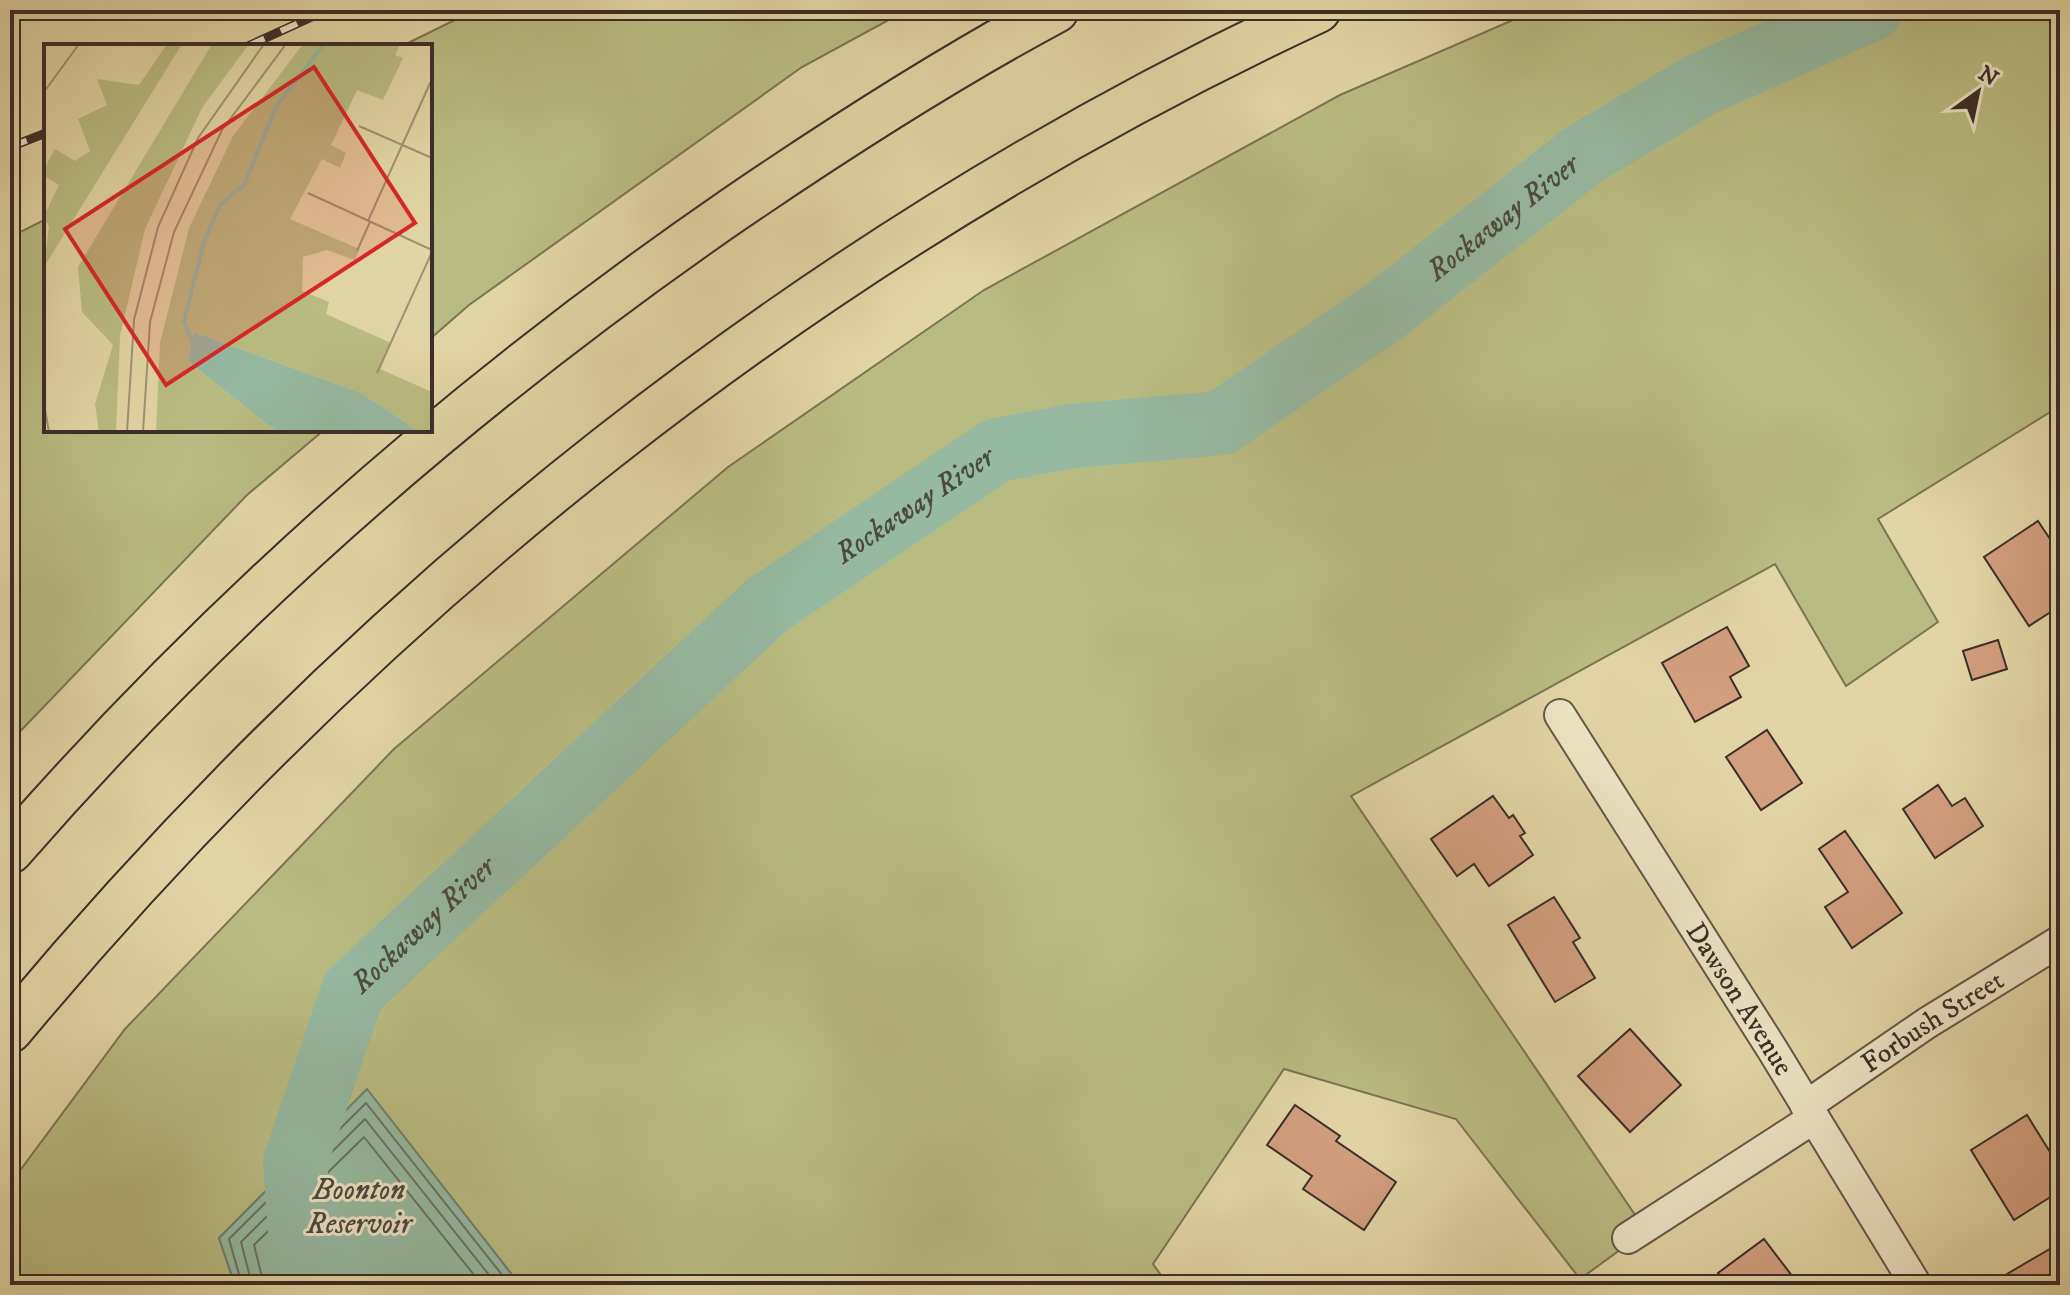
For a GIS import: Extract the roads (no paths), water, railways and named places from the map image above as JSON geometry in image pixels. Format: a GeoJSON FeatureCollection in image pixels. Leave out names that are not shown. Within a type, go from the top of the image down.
{"type":"FeatureCollection","features":[{"type":"Feature","properties":{"kind":"highway"},"geometry":{"type":"LineString","coordinates":[[10,851],[151,697],[247,603],[345,512],[486,393],[603,303],[777,180],[929,83],[1056,10]]}},
{"type":"Feature","properties":{"kind":"highway"},"geometry":{"type":"LineString","coordinates":[[10,1030],[147,871],[320,695],[527,511],[626,432],[830,286],[1066,139],[1318,10]]}},
{"type":"Feature","properties":{"kind":"street","name":"Dawson Avenue"},"geometry":{"type":"LineString","coordinates":[[1560,715],[1916,1285]]}},
{"type":"Feature","properties":{"kind":"street","name":"Forbush Street"},"geometry":{"type":"LineString","coordinates":[[1628,1238],[1810,1112],[1927,1023],[2060,941]]}},
{"type":"Feature","properties":{"kind":"water","name":"Boonton Reservoir"},"geometry":{"type":"Polygon","coordinates":[[[367,1089],[520,1285],[235,1285],[219,1238],[367,1089]]]}},
{"type":"Feature","properties":{"kind":"waterway","name":"Rockaway River"},"geometry":{"type":"LineString","coordinates":[[304,1285],[295,1162],[353,991],[767,605],[997,450],[1073,436],[1221,423],[1390,307],[1583,155],[1700,85],[1870,10]]}},
{"type":"Feature","properties":{"kind":"railway"},"geometry":{"type":"LineString","coordinates":[[252,44],[327,10]]}},
{"type":"Feature","properties":{"kind":"railway"},"geometry":{"type":"LineString","coordinates":[[10,147],[44,134]]}}]}
